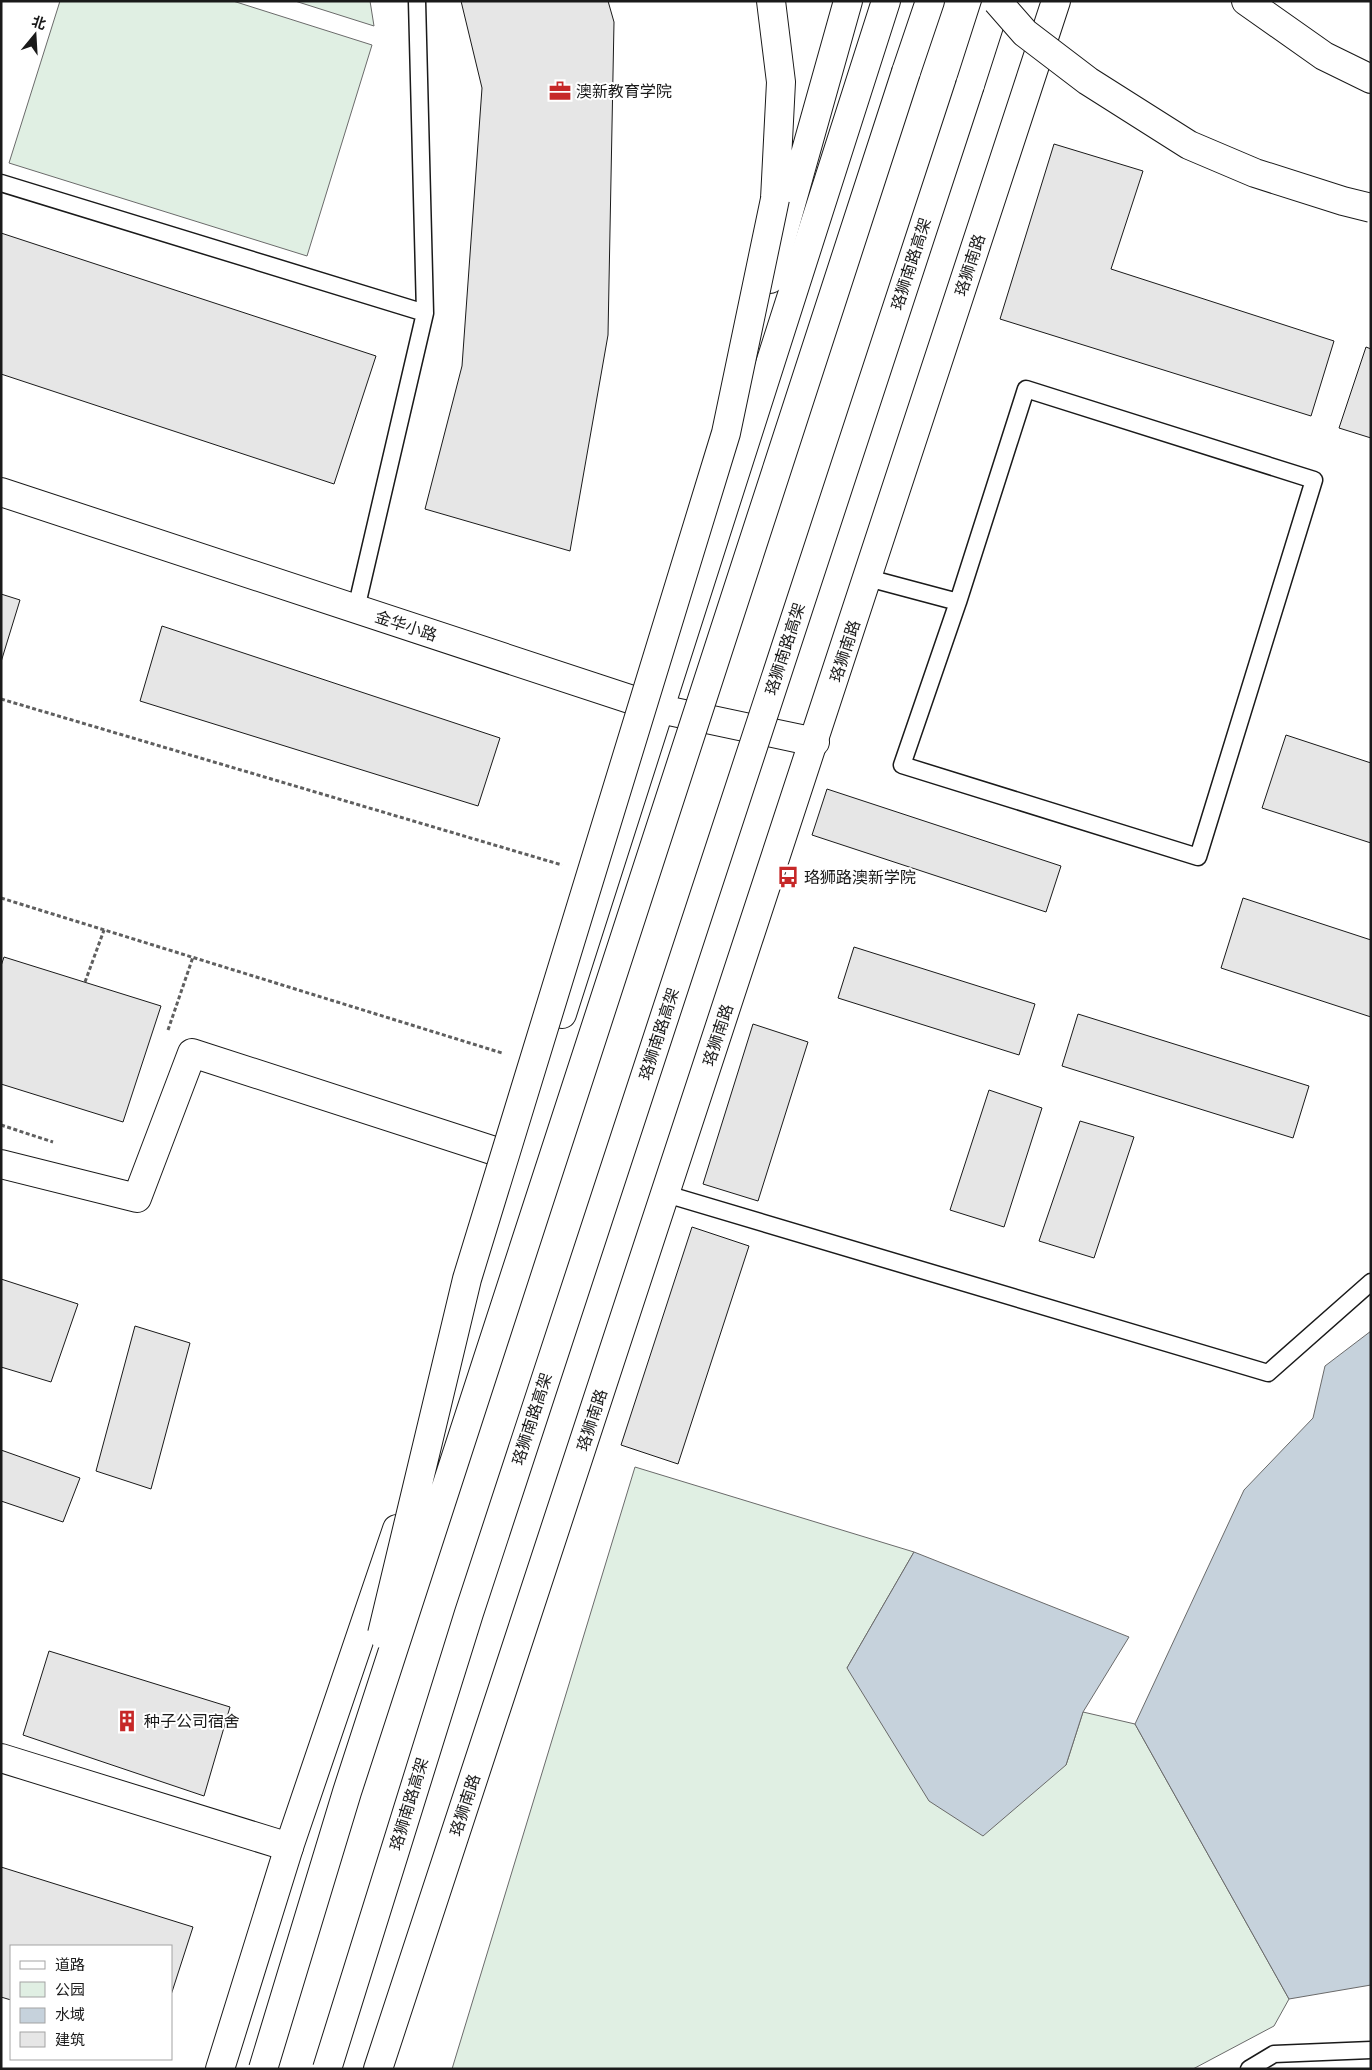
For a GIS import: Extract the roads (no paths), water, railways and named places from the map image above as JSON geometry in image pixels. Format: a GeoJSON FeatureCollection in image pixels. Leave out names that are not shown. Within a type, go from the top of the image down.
{"type":"FeatureCollection","features":[{"type":"Feature","properties":{"kind":"main road"},"geometry":{"type":"LineString","coordinates":[[726,433],[775,199],[781,82],[770,1]]}},
{"type":"Feature","properties":{"kind":"main road"},"geometry":{"type":"LineString","coordinates":[[347,1792],[464,1288],[726,433],[848,1]]}},
{"type":"Feature","properties":{"kind":"main road"},"geometry":{"type":"LineString","coordinates":[[220,2069],[289,1846],[411,1485],[886,1]]}},
{"type":"Feature","properties":{"kind":"main road"},"geometry":{"type":"LineString","coordinates":[[263,2069],[347,1792],[930,1]]}},
{"type":"Feature","properties":{"kind":"main road"},"geometry":{"type":"LineString","coordinates":[[997,1],[1025,33],[1072,69],[1189,145],[1255,173],[1344,202],[1371,208]]}},
{"type":"Feature","properties":{"kind":"main road","name":"珞狮南路高架"},"geometry":{"type":"LineString","coordinates":[[327,2069],[469,1613],[997,1]]}},
{"type":"Feature","properties":{"kind":"main road","name":"珞狮南路"},"geometry":{"type":"LineString","coordinates":[[378,2069],[815,742],[1056,1]]}},
{"type":"Feature","properties":{"kind":"main road"},"geometry":{"type":"LineString","coordinates":[[1246,1],[1324,56],[1371,79]]}},
{"type":"Feature","properties":{"kind":"main road","name":"金华小路"},"geometry":{"type":"LineString","coordinates":[[1,492],[660,709],[815,742]]}},
{"type":"Feature","properties":{"kind":"main road"},"geometry":{"type":"LineString","coordinates":[[1,1164],[138,1198],[192,1053],[504,1154]]}},
{"type":"Feature","properties":{"kind":"main road"},"geometry":{"type":"LineString","coordinates":[[1,1758],[289,1846]]}},
{"type":"Feature","properties":{"kind":"lane"},"geometry":{"type":"LineString","coordinates":[[356,609],[425,314],[417,1]]}},
{"type":"Feature","properties":{"kind":"lane"},"geometry":{"type":"LineString","coordinates":[[1,183],[425,314]]}},
{"type":"Feature","properties":{"kind":"lane"},"geometry":{"type":"LineString","coordinates":[[1026,389],[1314,480],[1198,856],[902,765],[958,602],[1026,389]]}},
{"type":"Feature","properties":{"kind":"lane"},"geometry":{"type":"LineString","coordinates":[[868,578],[958,602]]}},
{"type":"Feature","properties":{"kind":"lane"},"geometry":{"type":"LineString","coordinates":[[666,1194],[1268,1373],[1371,1282]]}},
{"type":"Feature","properties":{"kind":"lane"},"geometry":{"type":"LineString","coordinates":[[1248,2069],[1274,2054],[1371,2050]]}},
{"type":"Feature","properties":{"kind":"water"},"geometry":{"type":"Polygon","coordinates":[[[1371,1331],[1371,1985],[1289,1999],[1135,1724],[1244,1490],[1313,1418],[1325,1366],[1371,1331]]]}},
{"type":"Feature","properties":{"kind":"water"},"geometry":{"type":"Polygon","coordinates":[[[914,1552],[1129,1637],[1083,1712],[1066,1765],[983,1836],[929,1801],[847,1668],[914,1552]]]}},
{"type":"Feature","properties":{"kind":"place","name":"澳新教育学院"},"geometry":{"type":"Point","coordinates":[560,91]}},
{"type":"Feature","properties":{"kind":"place","name":"珞狮路澳新学院"},"geometry":{"type":"Point","coordinates":[788,877]}},
{"type":"Feature","properties":{"kind":"place","name":"种子公司宿舍"},"geometry":{"type":"Point","coordinates":[127,1721]}}]}
